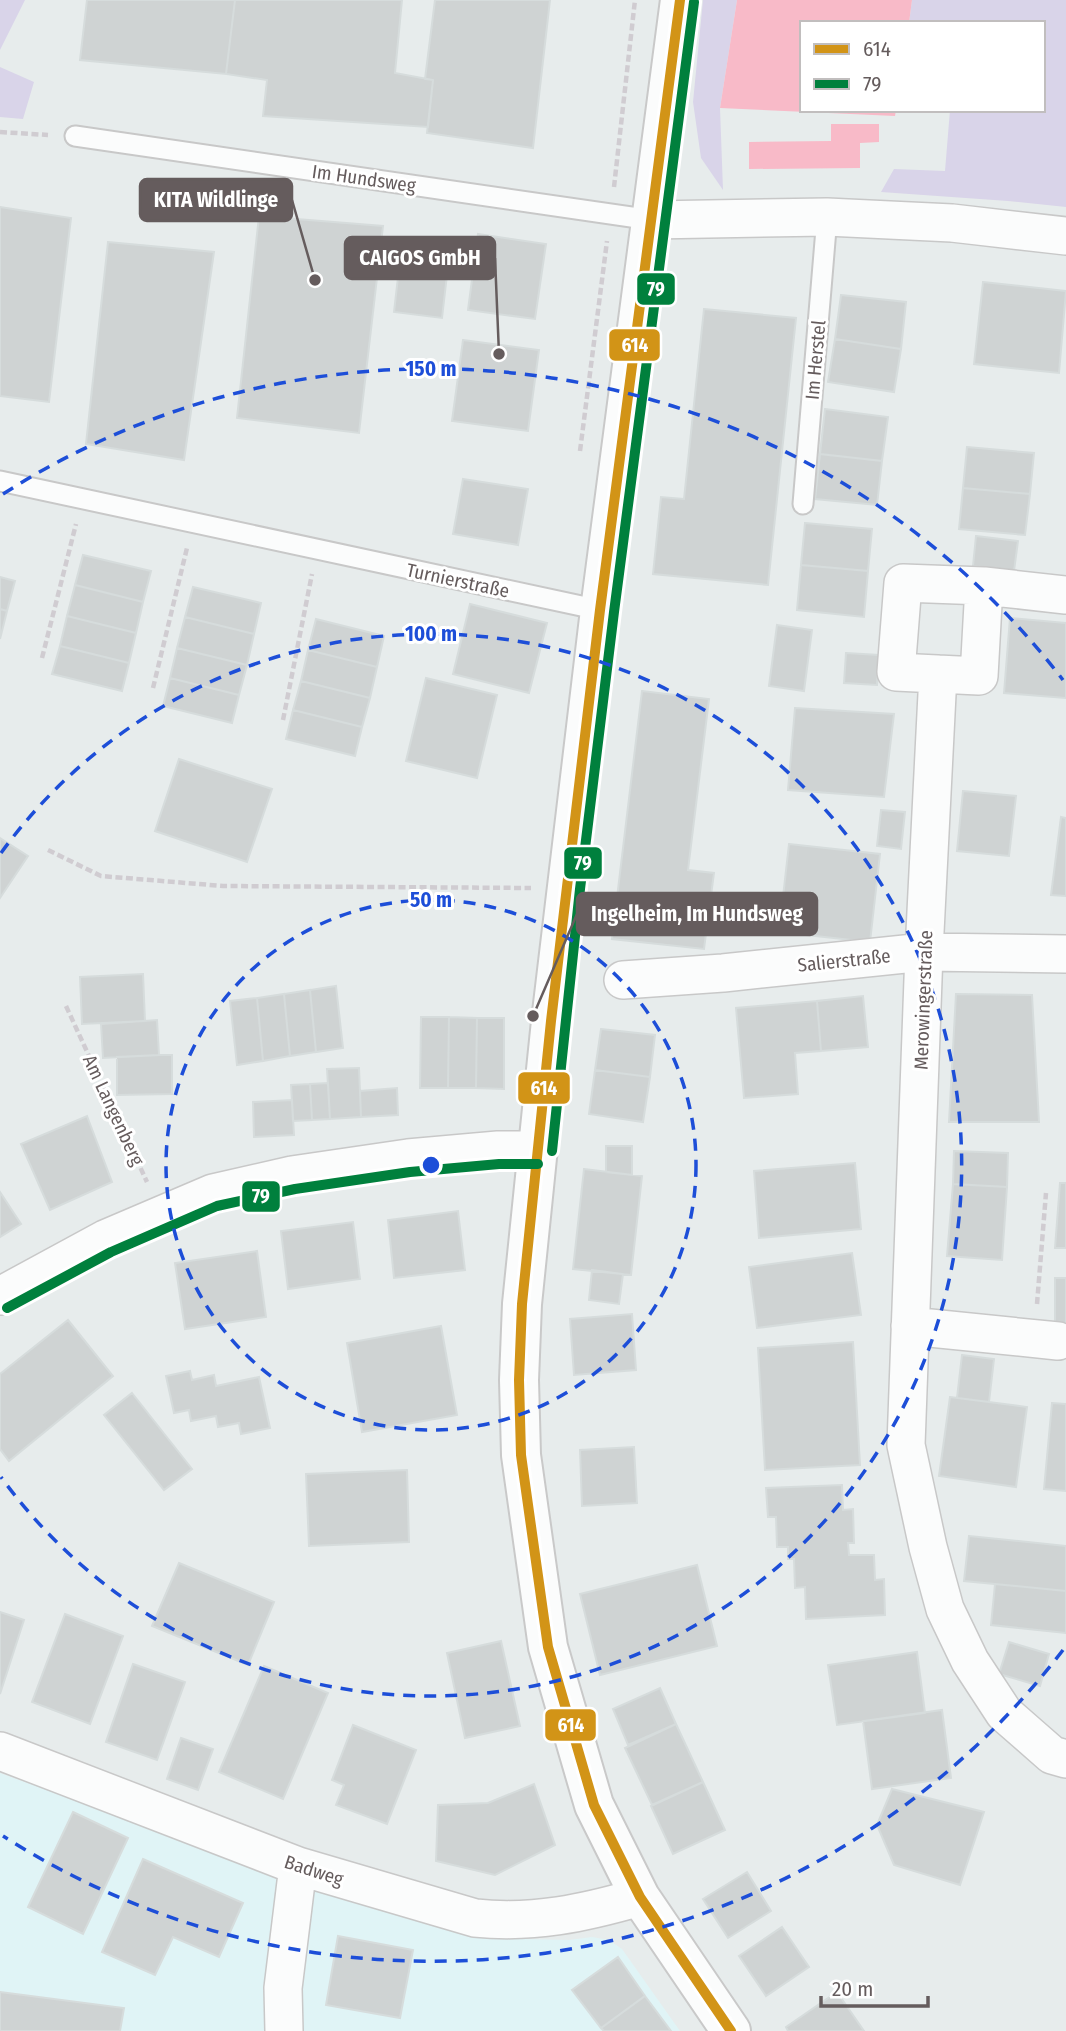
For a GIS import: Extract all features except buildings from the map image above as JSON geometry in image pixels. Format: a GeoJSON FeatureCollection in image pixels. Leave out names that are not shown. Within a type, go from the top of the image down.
{"type":"FeatureCollection","features":[{"type":"Feature","properties":{"kind":"main road"},"geometry":{"type":"LineString","coordinates":[[680,0],[566,887],[522,1304],[520,1455],[548,1647],[594,1805],[640,1897],[731,2031]]}},
{"type":"Feature","properties":{"kind":"street"},"geometry":{"type":"LineString","coordinates":[[652,220],[827,216],[952,223],[1066,236]]}},
{"type":"Feature","properties":{"kind":"street"},"geometry":{"type":"LineString","coordinates":[[985,586],[979,676],[896,672],[903,583],[985,586],[1066,595]]}},
{"type":"Feature","properties":{"kind":"street","name":"Merowingerstraße"},"geometry":{"type":"LineString","coordinates":[[938,674],[924,952],[906,1445],[928,1547],[945,1609],[970,1661],[1004,1713],[1052,1755],[1066,1759]]}},
{"type":"Feature","properties":{"kind":"street","name":"Salierstraße"},"geometry":{"type":"LineString","coordinates":[[623,979],[924,952],[1066,954]]}},
{"type":"Feature","properties":{"kind":"street"},"geometry":{"type":"LineString","coordinates":[[0,1296],[105,1239],[213,1193],[292,1175],[408,1158],[498,1150],[538,1150]]}},
{"type":"Feature","properties":{"kind":"street"},"geometry":{"type":"LineString","coordinates":[[910,1326],[1046,1340]]}},
{"type":"Feature","properties":{"kind":"street","name":"Badweg"},"geometry":{"type":"LineString","coordinates":[[0,1751],[298,1866],[475,1918],[498,1920],[561,1917],[640,1897]]}},
{"type":"Feature","properties":{"kind":"street"},"geometry":{"type":"LineString","coordinates":[[284,2031],[283,1988],[298,1866]]}},
{"type":"Feature","properties":{"kind":"lane","name":"Im Hundsweg"},"geometry":{"type":"LineString","coordinates":[[75,136],[652,220]]}},
{"type":"Feature","properties":{"kind":"lane","name":"Im Herstel"},"geometry":{"type":"LineString","coordinates":[[803,504],[827,216]]}},
{"type":"Feature","properties":{"kind":"lane","name":"Turnierstraße"},"geometry":{"type":"LineString","coordinates":[[0,481],[600,610]]}},
{"type":"Feature","properties":{"kind":"path"},"geometry":{"type":"LineString","coordinates":[[0,132],[75,136]]}},
{"type":"Feature","properties":{"kind":"path"},"geometry":{"type":"LineString","coordinates":[[42,659],[82,499]]}},
{"type":"Feature","properties":{"kind":"path"},"geometry":{"type":"LineString","coordinates":[[153,688],[193,523]]}},
{"type":"Feature","properties":{"kind":"path"},"geometry":{"type":"LineString","coordinates":[[283,720],[317,550]]}},
{"type":"Feature","properties":{"kind":"path"},"geometry":{"type":"LineString","coordinates":[[48,850],[101,876],[223,886],[566,887]]}},
{"type":"Feature","properties":{"kind":"path","name":"Am Langenberg"},"geometry":{"type":"LineString","coordinates":[[66,1006],[162,1214]]}},
{"type":"Feature","properties":{"kind":"path"},"geometry":{"type":"LineString","coordinates":[[1045,1193],[1046,1340]]}},
{"type":"Feature","properties":{"kind":"shaded area"},"geometry":{"type":"Polygon","coordinates":[[[0,0],[25,0],[0,50],[0,0]]]}},
{"type":"Feature","properties":{"kind":"shaded area"},"geometry":{"type":"Polygon","coordinates":[[[703,0],[737,0],[720,108],[723,190],[701,158],[693,102],[703,0]]]}},
{"type":"Feature","properties":{"kind":"shaded area"},"geometry":{"type":"Polygon","coordinates":[[[737,0],[912,0],[909,21],[800,21],[800,112],[720,108],[737,0]]]}},
{"type":"Feature","properties":{"kind":"shaded area"},"geometry":{"type":"Polygon","coordinates":[[[912,0],[1066,0],[1066,207],[881,192],[894,169],[945,171],[950,112],[1045,112],[1045,21],[909,21],[912,0]]]}},
{"type":"Feature","properties":{"kind":"shaded area"},"geometry":{"type":"Polygon","coordinates":[[[0,67],[34,82],[23,119],[0,117],[0,67]]]}},
{"type":"Feature","properties":{"kind":"shaded area"},"geometry":{"type":"Polygon","coordinates":[[[808,112],[896,112],[895,116],[808,112]]]}},
{"type":"Feature","properties":{"kind":"shaded area"},"geometry":{"type":"Polygon","coordinates":[[[831,124],[879,124],[879,142],[860,143],[860,168],[749,169],[749,142],[831,141],[831,124]]]}},
{"type":"Feature","properties":{"kind":"shaded area"},"geometry":{"type":"Polygon","coordinates":[[[0,1773],[431,1926],[520,1939],[569,1940],[592,1937],[609,1940],[622,1949],[680,2031],[0,2031],[0,1773]]]}},
{"type":"Feature","properties":{"kind":"transit line","name":"614"},"geometry":{"type":"LineString","coordinates":[[680,0],[600,610],[551,1021],[522,1304],[519,1380],[521,1455],[548,1647],[594,1805],[640,1897],[731,2031]]}},
{"type":"Feature","properties":{"kind":"transit line","name":"79"},"geometry":{"type":"LineString","coordinates":[[552,1151],[580,889],[614,612],[694,2]]}},
{"type":"Feature","properties":{"kind":"transit line","name":"79"},"geometry":{"type":"LineString","coordinates":[[7,1308],[111,1252],[217,1206],[295,1189],[410,1172],[499,1164],[538,1164]]}},
{"type":"Feature","properties":{"kind":"place","name":"KITA Wildlinge"},"geometry":{"type":"Point","coordinates":[315,280]}},
{"type":"Feature","properties":{"kind":"place","name":"CAIGOS GmbH"},"geometry":{"type":"Point","coordinates":[499,354]}},
{"type":"Feature","properties":{"kind":"place","name":"Ingelheim, Im Hundsweg"},"geometry":{"type":"Point","coordinates":[533,1016]}}]}
